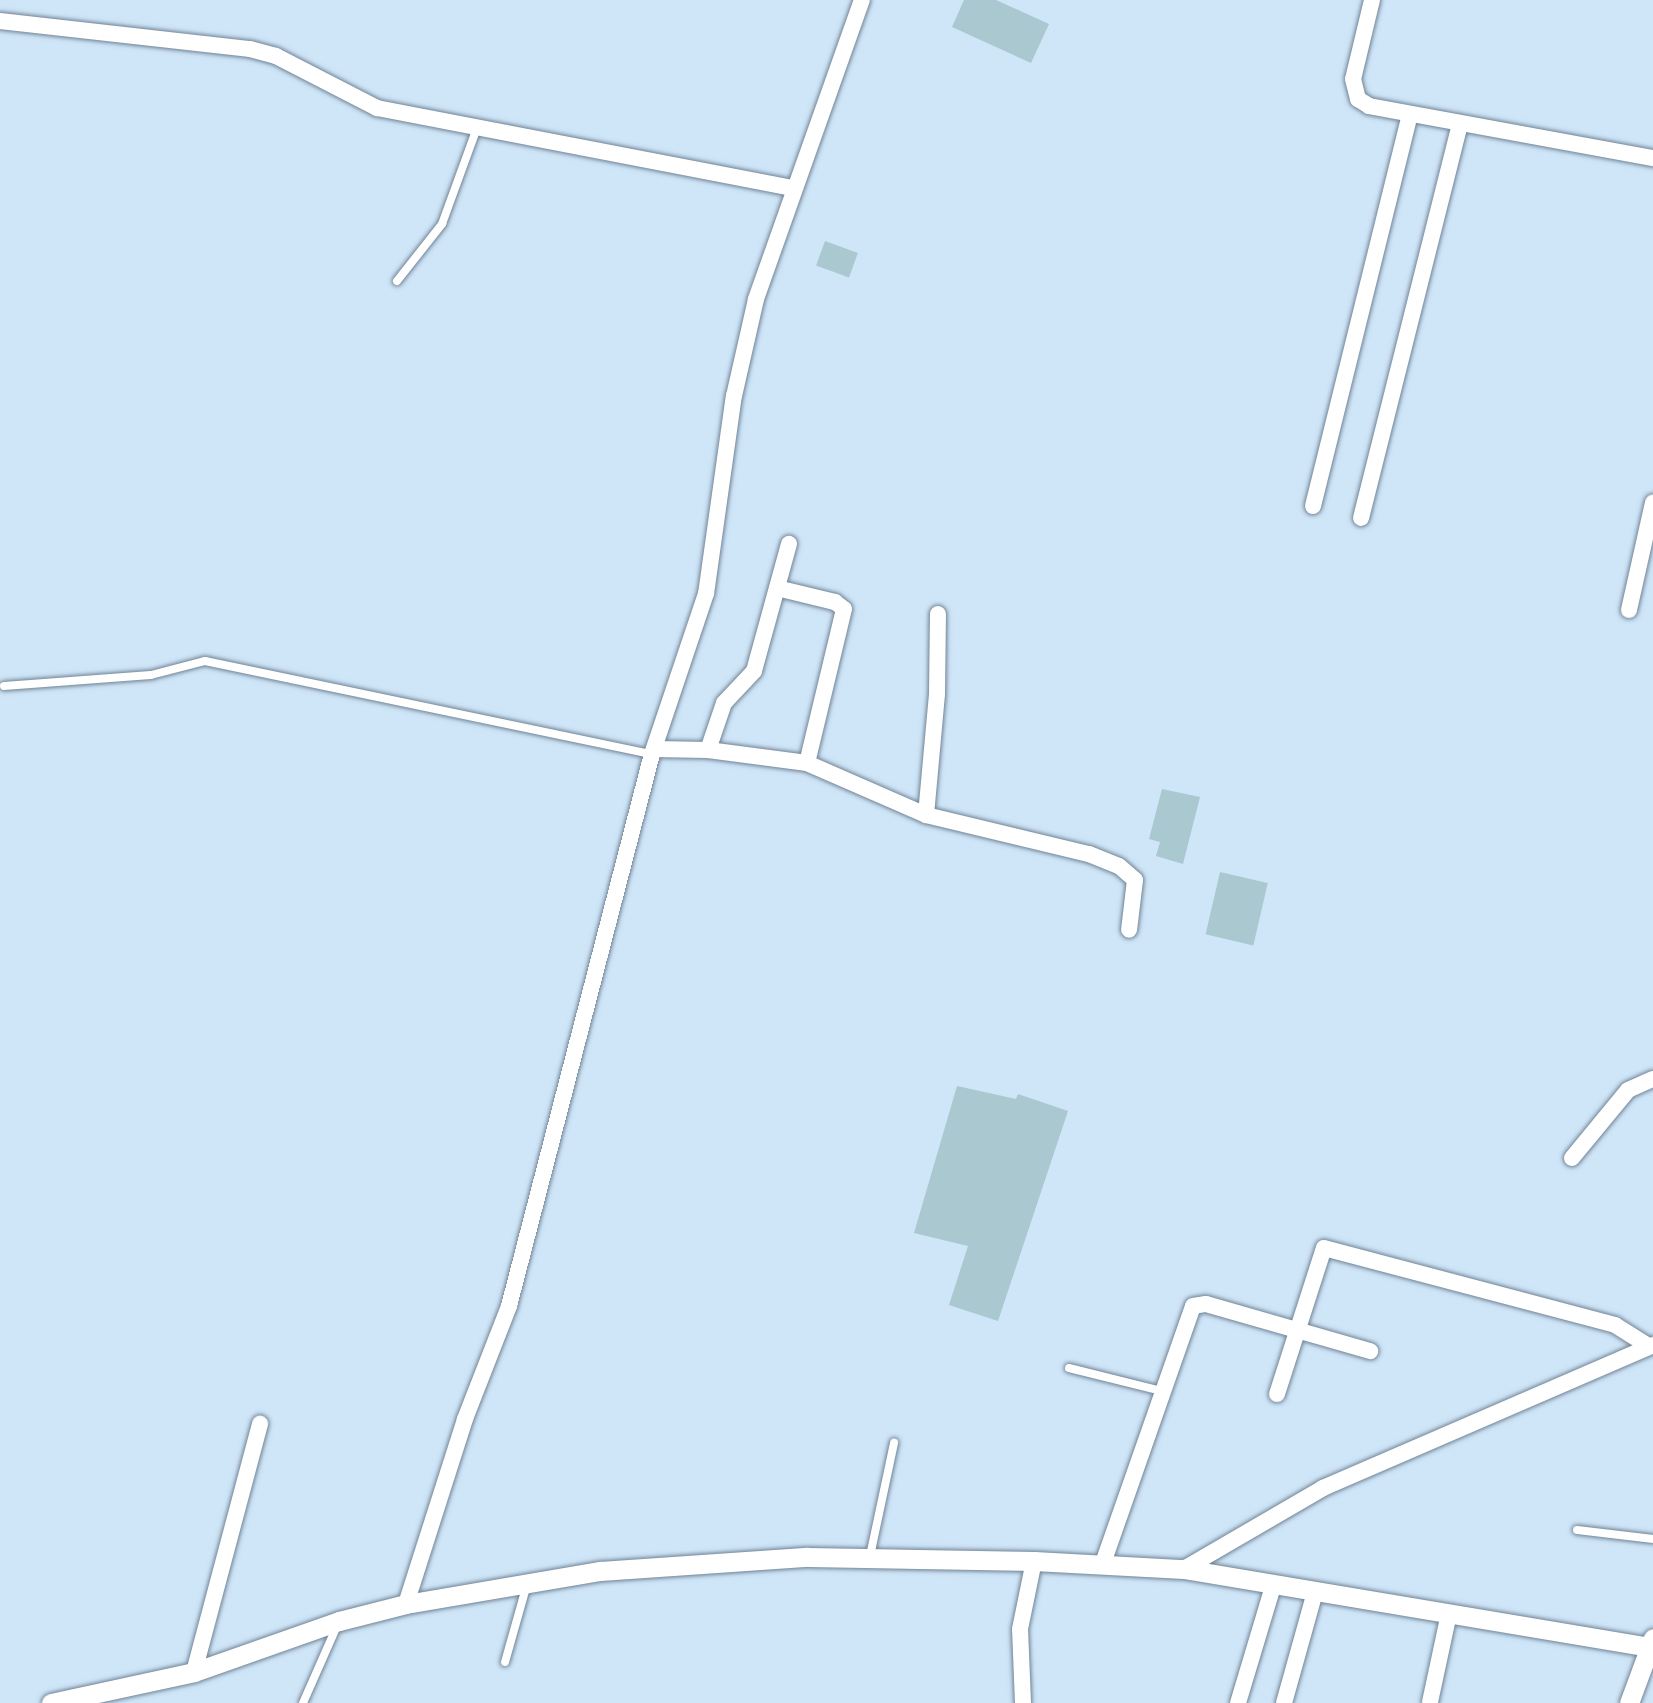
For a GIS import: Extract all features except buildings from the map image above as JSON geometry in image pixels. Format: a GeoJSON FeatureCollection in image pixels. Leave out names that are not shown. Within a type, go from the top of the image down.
{"type":"FeatureCollection","features":[{"type":"Feature","properties":{"kind":"street"},"geometry":{"type":"LineString","coordinates":[[407,1604],[465,1419],[509,1306],[653,752],[706,594],[734,396],[756,299],[862,0]]}},
{"type":"Feature","properties":{"kind":"street"},"geometry":{"type":"LineString","coordinates":[[1372,0],[1354,89],[1357,99],[1370,106],[1460,124],[1653,158]]}},
{"type":"Feature","properties":{"kind":"street"},"geometry":{"type":"LineString","coordinates":[[0,21],[250,49],[276,56],[377,108],[794,188]]}},
{"type":"Feature","properties":{"kind":"street"},"geometry":{"type":"LineString","coordinates":[[1313,506],[1410,114]]}},
{"type":"Feature","properties":{"kind":"street"},"geometry":{"type":"LineString","coordinates":[[1361,518],[1460,124]]}},
{"type":"Feature","properties":{"kind":"street"},"geometry":{"type":"LineString","coordinates":[[1629,610],[1653,503]]}},
{"type":"Feature","properties":{"kind":"street"},"geometry":{"type":"LineString","coordinates":[[708,750],[724,703],[754,671],[789,544]]}},
{"type":"Feature","properties":{"kind":"street"},"geometry":{"type":"LineString","coordinates":[[777,588],[835,602],[844,609],[807,763]]}},
{"type":"Feature","properties":{"kind":"street"},"geometry":{"type":"LineString","coordinates":[[926,815],[937,695],[938,614]]}},
{"type":"Feature","properties":{"kind":"street"},"geometry":{"type":"LineString","coordinates":[[653,752],[708,750],[807,763],[926,815],[1055,844],[1119,866],[1135,880],[1129,930]]}},
{"type":"Feature","properties":{"kind":"street"},"geometry":{"type":"LineString","coordinates":[[1572,1158],[1628,1090],[1649,1083]]}},
{"type":"Feature","properties":{"kind":"street"},"geometry":{"type":"LineString","coordinates":[[1277,1394],[1324,1248],[1615,1325],[1651,1345]]}},
{"type":"Feature","properties":{"kind":"street"},"geometry":{"type":"LineString","coordinates":[[1102,1566],[1194,1306],[1206,1304],[1370,1351]]}},
{"type":"Feature","properties":{"kind":"street"},"geometry":{"type":"LineString","coordinates":[[1184,1569],[1323,1488],[1651,1345]]}},
{"type":"Feature","properties":{"kind":"street"},"geometry":{"type":"LineString","coordinates":[[194,1672],[260,1424]]}},
{"type":"Feature","properties":{"kind":"street"},"geometry":{"type":"LineString","coordinates":[[51,1703],[194,1672],[339,1621],[407,1604],[600,1571],[709,1562],[870,1556],[1184,1569],[1273,1586],[1651,1643],[1629,1703]]}},
{"type":"Feature","properties":{"kind":"street"},"geometry":{"type":"LineString","coordinates":[[1023,1703],[1020,1629],[1034,1561]]}},
{"type":"Feature","properties":{"kind":"street"},"geometry":{"type":"LineString","coordinates":[[1238,1703],[1273,1586]]}},
{"type":"Feature","properties":{"kind":"street"},"geometry":{"type":"LineString","coordinates":[[1284,1703],[1315,1592]]}},
{"type":"Feature","properties":{"kind":"street"},"geometry":{"type":"LineString","coordinates":[[1430,1702],[1449,1613]]}},
{"type":"Feature","properties":{"kind":"lane"},"geometry":{"type":"LineString","coordinates":[[397,281],[442,224],[477,128]]}},
{"type":"Feature","properties":{"kind":"lane"},"geometry":{"type":"LineString","coordinates":[[4,686],[151,675],[205,661],[653,752]]}},
{"type":"Feature","properties":{"kind":"lane"},"geometry":{"type":"LineString","coordinates":[[1069,1368],[1165,1392]]}},
{"type":"Feature","properties":{"kind":"lane"},"geometry":{"type":"LineString","coordinates":[[870,1556],[894,1443]]}},
{"type":"Feature","properties":{"kind":"lane"},"geometry":{"type":"LineString","coordinates":[[1577,1530],[1653,1539]]}},
{"type":"Feature","properties":{"kind":"lane"},"geometry":{"type":"LineString","coordinates":[[505,1662],[527,1583]]}},
{"type":"Feature","properties":{"kind":"lane"},"geometry":{"type":"LineString","coordinates":[[303,1703],[339,1621]]}}]}
